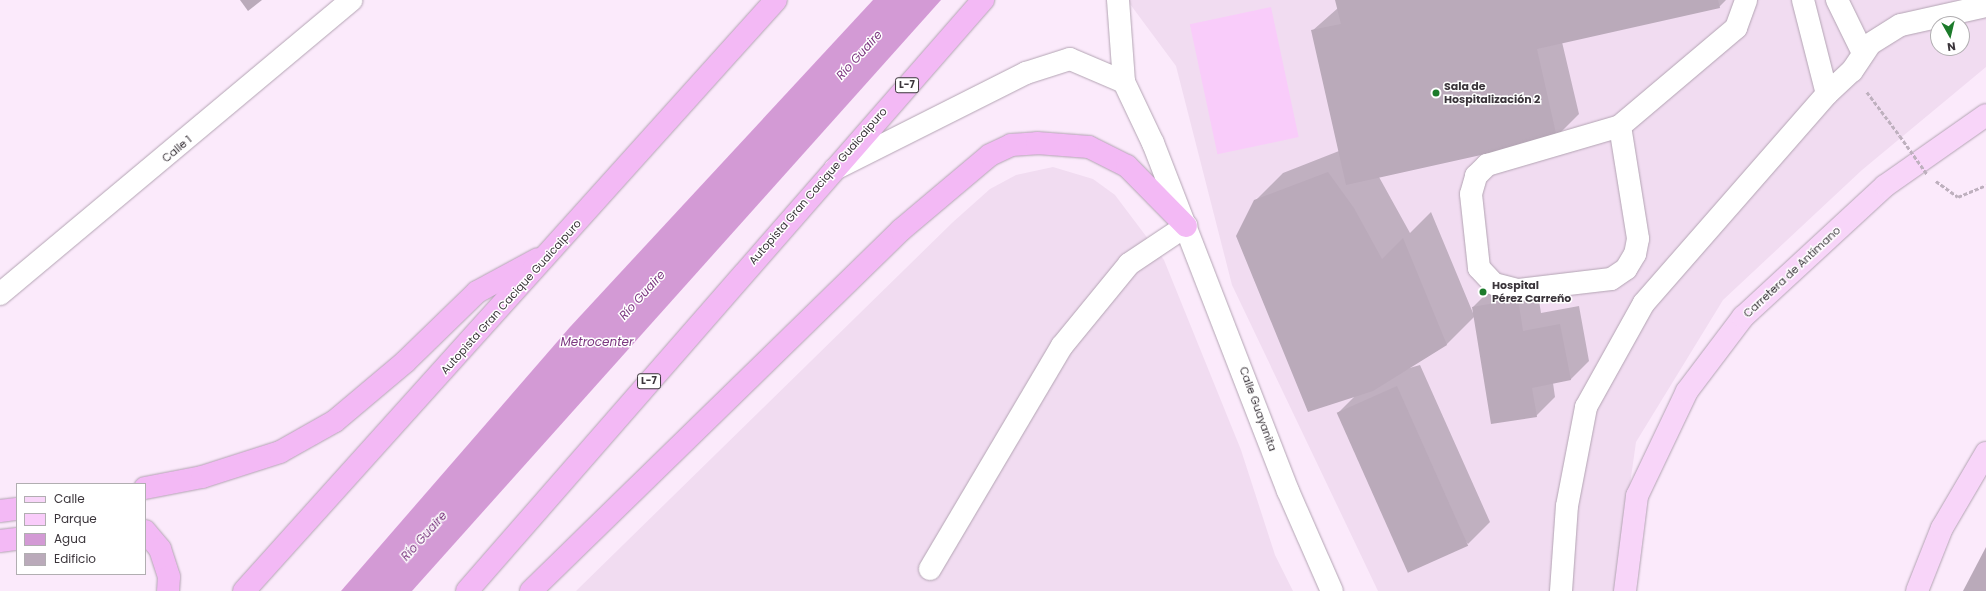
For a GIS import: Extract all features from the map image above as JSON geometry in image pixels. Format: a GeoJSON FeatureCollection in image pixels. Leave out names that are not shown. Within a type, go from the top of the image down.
{"type":"FeatureCollection","features":[{"type":"Feature","properties":{"kind":"highway","name":"Autopista Gran Cacique Guaicaipuro"},"geometry":{"type":"LineString","coordinates":[[244,591],[553,251],[776,0]]}},
{"type":"Feature","properties":{"kind":"highway","name":"Autopista Gran Cacique Guaicaipuro"},"geometry":{"type":"LineString","coordinates":[[467,591],[831,171],[983,0]]}},
{"type":"Feature","properties":{"kind":"highway"},"geometry":{"type":"LineString","coordinates":[[531,591],[901,230],[990,155],[1011,145],[1038,142],[1089,147],[1127,166],[1186,226]]}},
{"type":"Feature","properties":{"kind":"highway"},"geometry":{"type":"LineString","coordinates":[[146,488],[202,477],[280,452],[335,421],[405,362],[477,292],[553,251]]}},
{"type":"Feature","properties":{"kind":"highway"},"geometry":{"type":"LineString","coordinates":[[0,511],[16,509]]}},
{"type":"Feature","properties":{"kind":"highway"},"geometry":{"type":"LineString","coordinates":[[146,531],[160,549],[169,577],[168,591]]}},
{"type":"Feature","properties":{"kind":"highway"},"geometry":{"type":"LineString","coordinates":[[0,541],[16,539]]}},
{"type":"Feature","properties":{"kind":"main road","name":"Carretera de Antímano"},"geometry":{"type":"LineString","coordinates":[[1625,591],[1637,496],[1687,391],[1743,317],[1885,186],[1986,115]]}},
{"type":"Feature","properties":{"kind":"main road"},"geometry":{"type":"LineString","coordinates":[[1918,591],[1942,528],[1986,453]]}},
{"type":"Feature","properties":{"kind":"street","name":"Calle 1"},"geometry":{"type":"LineString","coordinates":[[0,294],[351,0]]}},
{"type":"Feature","properties":{"kind":"street","name":"Calle Guayanita"},"geometry":{"type":"LineString","coordinates":[[1118,0],[1124,82],[1186,226],[1288,491],[1332,591]]}},
{"type":"Feature","properties":{"kind":"street"},"geometry":{"type":"LineString","coordinates":[[1620,126],[1638,239],[1635,254],[1626,269],[1611,279],[1517,290],[1494,284],[1479,268],[1471,194],[1476,176],[1487,165],[1620,126],[1736,28],[1746,0]]}},
{"type":"Feature","properties":{"kind":"street"},"geometry":{"type":"LineString","coordinates":[[1803,0],[1827,94]]}},
{"type":"Feature","properties":{"kind":"street"},"geometry":{"type":"LineString","coordinates":[[1837,0],[1863,53]]}},
{"type":"Feature","properties":{"kind":"street"},"geometry":{"type":"LineString","coordinates":[[1561,591],[1567,506],[1586,407],[1644,303],[1827,94],[1852,71],[1870,44],[1901,25],[1986,6]]}},
{"type":"Feature","properties":{"kind":"street"},"geometry":{"type":"LineString","coordinates":[[831,171],[1026,73],[1070,59],[1124,82]]}},
{"type":"Feature","properties":{"kind":"street"},"geometry":{"type":"LineString","coordinates":[[930,569],[1062,346],[1129,264],[1186,226]]}},
{"type":"Feature","properties":{"kind":"path"},"geometry":{"type":"LineString","coordinates":[[1852,71],[1927,174],[1958,197],[1986,185]]}},
{"type":"Feature","properties":{"kind":"shaded area","name":"Hospital Pérez Carreño"},"geometry":{"type":"Polygon","coordinates":[[[1127,0],[1986,0],[1986,67],[1862,170],[1723,300],[1636,442],[1615,591],[1378,591],[1232,285],[1176,66],[1127,0]]]}},
{"type":"Feature","properties":{"kind":"shaded area"},"geometry":{"type":"Polygon","coordinates":[[[1053,167],[1093,179],[1115,195],[1164,260],[1241,450],[1275,555],[1293,591],[576,591],[953,222],[990,189],[1016,175],[1053,167]]]}},
{"type":"Feature","properties":{"kind":"green space"},"geometry":{"type":"Polygon","coordinates":[[[1271,7],[1299,137],[1217,154],[1190,24],[1271,7]]]}},
{"type":"Feature","properties":{"kind":"water","name":"Metrocenter"},"geometry":{"type":"Polygon","coordinates":[[[873,0],[941,0],[412,591],[341,591],[570,327],[873,0]]]}},
{"type":"Feature","properties":{"kind":"building"},"geometry":{"type":"Polygon","coordinates":[[[240,0],[262,0],[248,11],[240,0]]]}},
{"type":"Feature","properties":{"kind":"building","name":"Sala de Hospitalización 2"},"geometry":{"type":"Polygon","coordinates":[[[1335,0],[1718,0],[1720,8],[1537,49],[1557,138],[1346,185],[1311,30],[1341,24],[1335,0]]]}},
{"type":"Feature","properties":{"kind":"building"},"geometry":{"type":"Polygon","coordinates":[[[1328,172],[1354,208],[1382,259],[1403,238],[1447,345],[1373,391],[1308,412],[1236,236],[1254,200],[1328,172]]]}},
{"type":"Feature","properties":{"kind":"building"},"geometry":{"type":"Polygon","coordinates":[[[1518,299],[1523,331],[1560,324],[1571,380],[1532,388],[1537,417],[1491,424],[1472,307],[1518,299]]]}},
{"type":"Feature","properties":{"kind":"building"},"geometry":{"type":"Polygon","coordinates":[[[1397,386],[1468,546],[1408,573],[1337,413],[1397,386]]]}},
{"type":"Feature","properties":{"kind":"building"},"geometry":{"type":"Polygon","coordinates":[[[1986,547],[1986,591],[1963,591],[1986,547]]]}},
{"type":"Feature","properties":{"kind":"place","name":"Sala de Hospitalización 2"},"geometry":{"type":"Point","coordinates":[1436,93]}},
{"type":"Feature","properties":{"kind":"place","name":"Hospital Pérez Carreño"},"geometry":{"type":"Point","coordinates":[1483,292]}},
{"type":"Feature","properties":{"kind":"water label","name":"Río Guaire"},"geometry":{"type":"Point","coordinates":[859,55]}},
{"type":"Feature","properties":{"kind":"water label","name":"Río Guaire"},"geometry":{"type":"Point","coordinates":[642,295]}},
{"type":"Feature","properties":{"kind":"water label","name":"Río Guaire"},"geometry":{"type":"Point","coordinates":[424,536]}}]}
